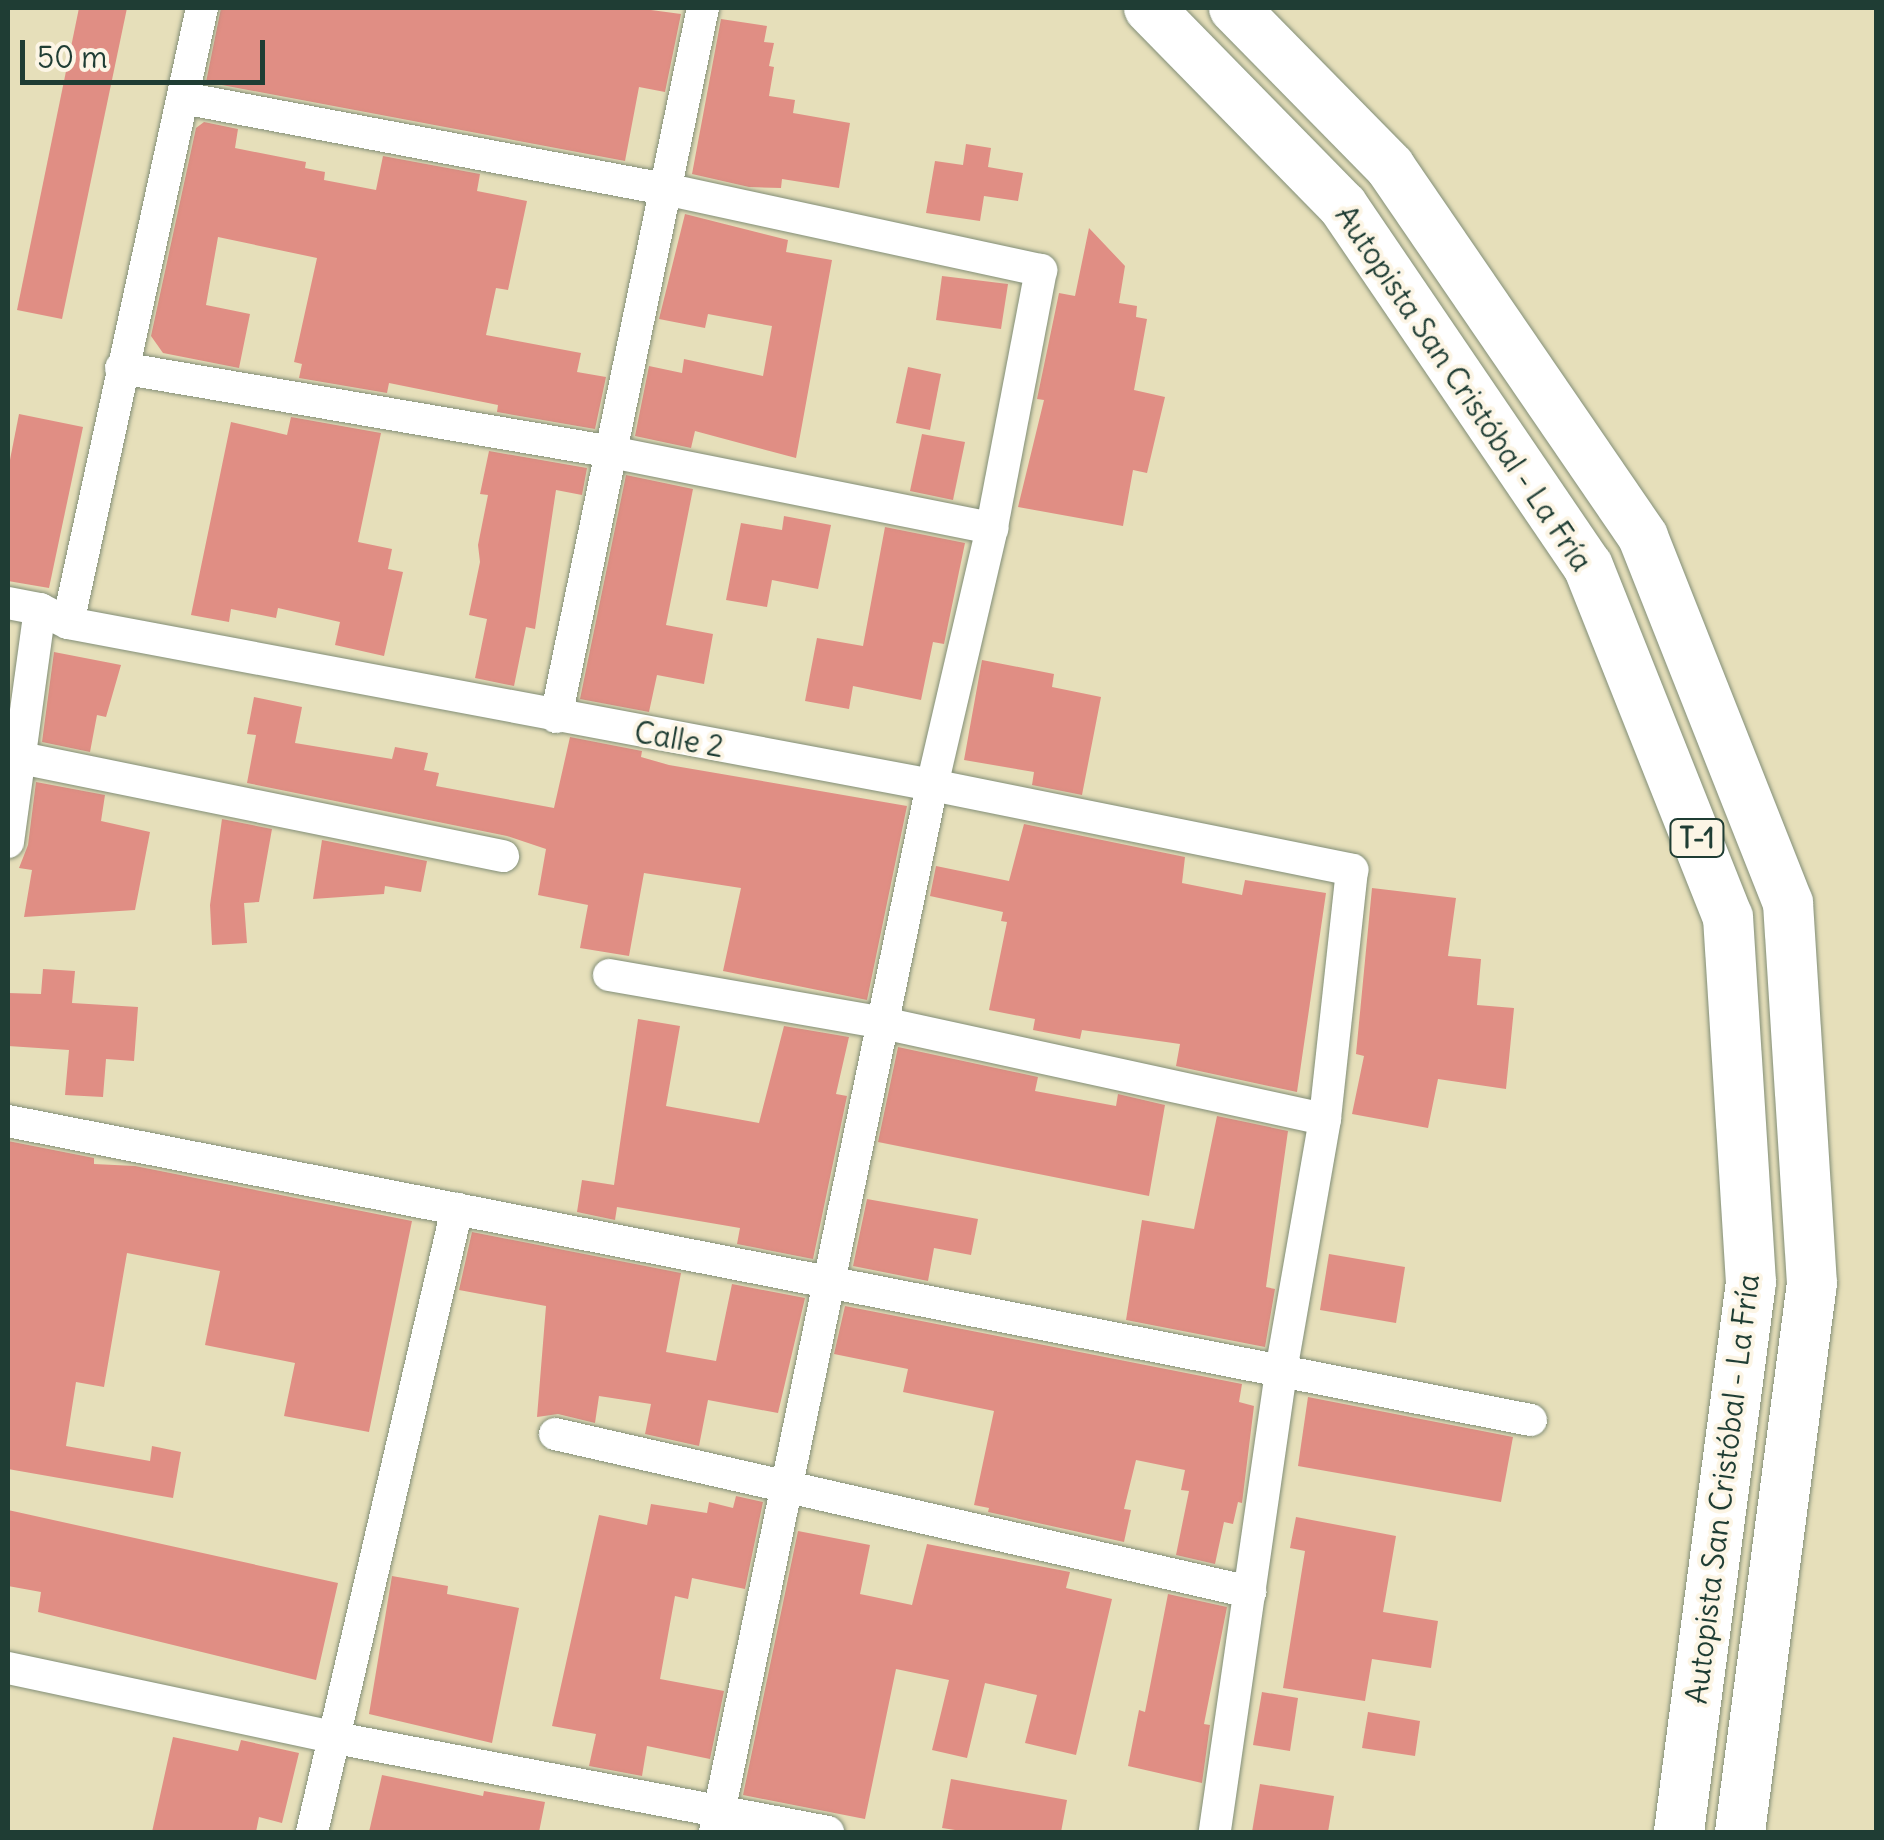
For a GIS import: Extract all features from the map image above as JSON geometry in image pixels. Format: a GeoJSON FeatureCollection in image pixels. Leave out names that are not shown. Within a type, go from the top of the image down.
{"type":"FeatureCollection","features":[{"type":"Feature","properties":{"kind":"highway","name":"Autopista San Cristóbal - La Fría"},"geometry":{"type":"LineString","coordinates":[[1149,8],[1343,206],[1588,566],[1728,917],[1751,1282],[1679,1832]]}},
{"type":"Feature","properties":{"kind":"highway","name":"Autopista San Cristóbal - La Fría"},"geometry":{"type":"LineString","coordinates":[[1234,8],[1390,167],[1643,538],[1788,903],[1812,1284],[1740,1832]]}},
{"type":"Feature","properties":{"kind":"street"},"geometry":{"type":"LineString","coordinates":[[8,842],[38,612],[122,368],[202,8]]}},
{"type":"Feature","properties":{"kind":"street"},"geometry":{"type":"LineString","coordinates":[[556,717],[703,8]]}},
{"type":"Feature","properties":{"kind":"street"},"geometry":{"type":"LineString","coordinates":[[183,98],[665,189],[1042,270],[992,528],[932,785],[717,1822]]}},
{"type":"Feature","properties":{"kind":"street"},"geometry":{"type":"LineString","coordinates":[[122,368],[610,452],[992,528]]}},
{"type":"Feature","properties":{"kind":"street","name":"Calle 2"},"geometry":{"type":"LineString","coordinates":[[38,612],[556,717],[932,785],[1352,870],[1325,1120]]}},
{"type":"Feature","properties":{"kind":"street"},"geometry":{"type":"LineString","coordinates":[[21,758],[503,856]]}},
{"type":"Feature","properties":{"kind":"street"},"geometry":{"type":"LineString","coordinates":[[610,974],[883,1024],[1325,1120],[1281,1372],[1215,1832]]}},
{"type":"Feature","properties":{"kind":"street"},"geometry":{"type":"LineString","coordinates":[[8,1121],[1531,1420]]}},
{"type":"Feature","properties":{"kind":"street"},"geometry":{"type":"LineString","coordinates":[[312,1832],[457,1209]]}},
{"type":"Feature","properties":{"kind":"street"},"geometry":{"type":"LineString","coordinates":[[555,1434],[1250,1592]]}},
{"type":"Feature","properties":{"kind":"street"},"geometry":{"type":"LineString","coordinates":[[8,1668],[717,1822],[828,1832]]}},
{"type":"Feature","properties":{"kind":"building"},"geometry":{"type":"Polygon","coordinates":[[[79,8],[127,8],[62,319],[17,310],[79,8]]]}},
{"type":"Feature","properties":{"kind":"building"},"geometry":{"type":"Polygon","coordinates":[[[221,8],[636,8],[681,14],[665,92],[639,87],[625,161],[206,82],[221,8]]]}},
{"type":"Feature","properties":{"kind":"building"},"geometry":{"type":"Polygon","coordinates":[[[721,19],[767,26],[764,42],[774,43],[769,96],[795,100],[793,113],[850,123],[839,188],[782,179],[781,188],[749,187],[692,174],[721,19]]]}},
{"type":"Feature","properties":{"kind":"building"},"geometry":{"type":"Polygon","coordinates":[[[204,122],[238,129],[235,148],[306,162],[305,168],[325,172],[324,180],[376,190],[383,156],[480,174],[477,191],[527,201],[508,290],[496,288],[486,335],[581,353],[577,372],[606,377],[595,429],[497,412],[498,405],[389,383],[387,393],[299,378],[302,364],[294,362],[317,258],[218,237],[206,305],[250,314],[239,368],[163,353],[151,336],[196,128],[204,122]]]}},
{"type":"Feature","properties":{"kind":"building"},"geometry":{"type":"Polygon","coordinates":[[[966,144],[991,148],[988,167],[1023,173],[1018,201],[984,196],[980,221],[926,213],[935,161],[963,165],[966,144]]]}},
{"type":"Feature","properties":{"kind":"building"},"geometry":{"type":"Polygon","coordinates":[[[685,214],[788,240],[786,252],[832,260],[796,458],[695,431],[691,448],[635,436],[649,366],[682,373],[684,359],[763,376],[772,326],[708,314],[705,328],[659,319],[685,214]]]}},
{"type":"Feature","properties":{"kind":"building"},"geometry":{"type":"Polygon","coordinates":[[[1089,228],[1125,266],[1119,303],[1137,306],[1136,317],[1147,319],[1134,390],[1165,397],[1147,473],[1133,470],[1123,526],[1018,507],[1044,400],[1037,399],[1059,293],[1075,296],[1089,228]]]}},
{"type":"Feature","properties":{"kind":"building"},"geometry":{"type":"Polygon","coordinates":[[[942,276],[1008,284],[1001,329],[936,320],[942,276]]]}},
{"type":"Feature","properties":{"kind":"building"},"geometry":{"type":"Polygon","coordinates":[[[908,367],[941,374],[930,430],[896,423],[908,367]]]}},
{"type":"Feature","properties":{"kind":"building"},"geometry":{"type":"Polygon","coordinates":[[[19,414],[83,427],[49,588],[8,581],[8,470],[19,414]]]}},
{"type":"Feature","properties":{"kind":"building"},"geometry":{"type":"Polygon","coordinates":[[[291,417],[381,433],[358,542],[392,549],[388,569],[403,572],[384,656],[335,645],[340,622],[278,608],[276,618],[231,609],[229,622],[191,615],[231,422],[287,435],[291,417]]]}},
{"type":"Feature","properties":{"kind":"building"},"geometry":{"type":"Polygon","coordinates":[[[922,434],[965,442],[953,500],[910,491],[922,434]]]}},
{"type":"Feature","properties":{"kind":"building"},"geometry":{"type":"Polygon","coordinates":[[[489,451],[587,468],[582,495],[556,490],[535,629],[526,627],[514,686],[475,678],[487,619],[469,615],[480,562],[478,545],[488,495],[480,494],[489,451]]]}},
{"type":"Feature","properties":{"kind":"building"},"geometry":{"type":"Polygon","coordinates":[[[626,475],[693,489],[666,625],[713,634],[704,684],[657,675],[649,712],[580,699],[626,475]]]}},
{"type":"Feature","properties":{"kind":"building"},"geometry":{"type":"Polygon","coordinates":[[[784,516],[831,525],[818,589],[772,580],[767,607],[726,600],[741,523],[782,530],[784,516]]]}},
{"type":"Feature","properties":{"kind":"building"},"geometry":{"type":"Polygon","coordinates":[[[885,527],[965,543],[944,644],[933,642],[921,700],[853,686],[849,709],[805,701],[817,638],[863,646],[885,527]]]}},
{"type":"Feature","properties":{"kind":"building"},"geometry":{"type":"Polygon","coordinates":[[[54,652],[121,665],[106,717],[97,715],[90,752],[42,742],[54,652]]]}},
{"type":"Feature","properties":{"kind":"building"},"geometry":{"type":"Polygon","coordinates":[[[982,660],[1054,674],[1052,687],[1101,697],[1082,795],[1032,785],[1034,772],[964,760],[982,660]]]}},
{"type":"Feature","properties":{"kind":"building"},"geometry":{"type":"Polygon","coordinates":[[[254,697],[302,707],[295,743],[392,759],[395,747],[428,753],[424,770],[439,773],[436,786],[554,808],[570,737],[642,751],[641,757],[669,765],[907,806],[867,1000],[723,971],[741,888],[644,873],[629,956],[580,948],[588,905],[538,895],[546,849],[507,836],[247,783],[256,735],[247,734],[254,697]]]}},
{"type":"Feature","properties":{"kind":"building"},"geometry":{"type":"Polygon","coordinates":[[[36,782],[105,795],[101,821],[150,832],[135,910],[24,917],[32,870],[19,868],[28,845],[36,782]]]}},
{"type":"Feature","properties":{"kind":"building"},"geometry":{"type":"Polygon","coordinates":[[[222,819],[272,829],[259,902],[244,903],[247,943],[212,945],[210,905],[222,819]]]}},
{"type":"Feature","properties":{"kind":"building"},"geometry":{"type":"Polygon","coordinates":[[[1024,824],[1185,857],[1182,883],[1242,895],[1245,880],[1326,893],[1297,1092],[1176,1066],[1180,1044],[1082,1030],[1080,1039],[1033,1030],[1035,1019],[989,1010],[1007,922],[1001,921],[1003,912],[930,896],[936,866],[1009,881],[1024,824]]]}},
{"type":"Feature","properties":{"kind":"building"},"geometry":{"type":"Polygon","coordinates":[[[322,840],[427,861],[421,892],[385,886],[384,894],[313,899],[322,840]]]}},
{"type":"Feature","properties":{"kind":"building"},"geometry":{"type":"Polygon","coordinates":[[[1372,888],[1456,898],[1448,956],[1481,959],[1477,1005],[1514,1008],[1506,1089],[1438,1079],[1428,1128],[1352,1114],[1364,1056],[1356,1054],[1372,888]]]}},
{"type":"Feature","properties":{"kind":"building"},"geometry":{"type":"Polygon","coordinates":[[[43,969],[75,971],[72,1003],[138,1007],[134,1061],[106,1059],[103,1097],[65,1095],[69,1050],[8,1046],[8,993],[41,994],[43,969]]]}},
{"type":"Feature","properties":{"kind":"building"},"geometry":{"type":"Polygon","coordinates":[[[638,1019],[680,1026],[666,1106],[759,1123],[784,1026],[849,1037],[836,1094],[847,1096],[813,1259],[737,1244],[740,1228],[617,1207],[615,1220],[577,1212],[582,1180],[614,1185],[638,1019]]]}},
{"type":"Feature","properties":{"kind":"building"},"geometry":{"type":"Polygon","coordinates":[[[898,1047],[1038,1077],[1035,1091],[1116,1106],[1118,1094],[1165,1105],[1149,1196],[878,1142],[898,1047]]]}},
{"type":"Feature","properties":{"kind":"building"},"geometry":{"type":"Polygon","coordinates":[[[1217,1116],[1288,1131],[1266,1287],[1275,1289],[1265,1347],[1126,1320],[1142,1220],[1194,1229],[1217,1116]]]}},
{"type":"Feature","properties":{"kind":"building"},"geometry":{"type":"Polygon","coordinates":[[[8,1141],[94,1158],[94,1164],[135,1166],[412,1221],[369,1432],[284,1416],[295,1363],[205,1345],[220,1271],[127,1253],[104,1387],[76,1382],[66,1446],[150,1461],[152,1446],[181,1452],[173,1498],[8,1469],[8,1141]]]}},
{"type":"Feature","properties":{"kind":"building"},"geometry":{"type":"Polygon","coordinates":[[[867,1199],[978,1219],[971,1255],[934,1248],[928,1281],[853,1266],[867,1199]]]}},
{"type":"Feature","properties":{"kind":"building"},"geometry":{"type":"Polygon","coordinates":[[[472,1232],[681,1273],[666,1352],[716,1361],[732,1284],[805,1298],[778,1413],[708,1400],[699,1446],[645,1434],[651,1404],[599,1396],[595,1423],[558,1414],[537,1417],[546,1306],[459,1290],[472,1232]]]}},
{"type":"Feature","properties":{"kind":"building"},"geometry":{"type":"Polygon","coordinates":[[[1329,1254],[1405,1267],[1396,1323],[1320,1310],[1329,1254]]]}},
{"type":"Feature","properties":{"kind":"building"},"geometry":{"type":"Polygon","coordinates":[[[845,1306],[1242,1384],[1239,1402],[1254,1406],[1242,1503],[1238,1502],[1233,1524],[1224,1522],[1215,1564],[1176,1555],[1189,1491],[1181,1490],[1185,1470],[1136,1460],[1124,1509],[1131,1510],[1124,1542],[988,1512],[989,1508],[974,1505],[994,1411],[903,1392],[908,1369],[834,1354],[845,1306]]]}},
{"type":"Feature","properties":{"kind":"building"},"geometry":{"type":"Polygon","coordinates":[[[1308,1397],[1513,1437],[1501,1502],[1298,1466],[1308,1397]]]}},
{"type":"Feature","properties":{"kind":"building"},"geometry":{"type":"Polygon","coordinates":[[[736,1496],[763,1502],[745,1589],[692,1578],[688,1599],[675,1596],[660,1679],[724,1691],[710,1759],[647,1746],[642,1776],[589,1766],[596,1734],[552,1726],[599,1515],[647,1525],[651,1504],[707,1513],[709,1502],[733,1508],[736,1496]]]}},
{"type":"Feature","properties":{"kind":"building"},"geometry":{"type":"Polygon","coordinates":[[[8,1510],[338,1583],[316,1680],[38,1612],[41,1592],[8,1586],[8,1510]]]}},
{"type":"Feature","properties":{"kind":"building"},"geometry":{"type":"Polygon","coordinates":[[[1296,1517],[1396,1536],[1383,1612],[1438,1621],[1431,1668],[1372,1659],[1365,1701],[1283,1688],[1305,1551],[1290,1548],[1296,1517]]]}},
{"type":"Feature","properties":{"kind":"building"},"geometry":{"type":"Polygon","coordinates":[[[798,1531],[870,1545],[860,1594],[912,1605],[927,1544],[1070,1572],[1066,1588],[1112,1599],[1076,1755],[1025,1743],[1037,1695],[985,1683],[967,1758],[932,1750],[949,1680],[896,1669],[865,1819],[743,1795],[798,1531]]]}},
{"type":"Feature","properties":{"kind":"building"},"geometry":{"type":"Polygon","coordinates":[[[392,1576],[448,1586],[447,1594],[519,1608],[492,1743],[369,1714],[392,1576]]]}},
{"type":"Feature","properties":{"kind":"building"},"geometry":{"type":"Polygon","coordinates":[[[1168,1594],[1227,1607],[1204,1724],[1210,1725],[1202,1783],[1128,1766],[1139,1710],[1145,1712],[1168,1594]]]}},
{"type":"Feature","properties":{"kind":"building"},"geometry":{"type":"Polygon","coordinates":[[[1262,1692],[1298,1698],[1290,1751],[1253,1745],[1262,1692]]]}},
{"type":"Feature","properties":{"kind":"building"},"geometry":{"type":"Polygon","coordinates":[[[1368,1712],[1420,1721],[1415,1756],[1362,1748],[1368,1712]]]}},
{"type":"Feature","properties":{"kind":"building"},"geometry":{"type":"Polygon","coordinates":[[[173,1737],[238,1751],[241,1740],[299,1753],[282,1823],[259,1817],[256,1832],[152,1832],[173,1737]]]}},
{"type":"Feature","properties":{"kind":"building"},"geometry":{"type":"Polygon","coordinates":[[[382,1775],[483,1796],[484,1791],[545,1802],[539,1832],[369,1832],[382,1775]]]}},
{"type":"Feature","properties":{"kind":"building"},"geometry":{"type":"Polygon","coordinates":[[[951,1779],[1067,1800],[1061,1832],[968,1832],[942,1828],[951,1779]]]}},
{"type":"Feature","properties":{"kind":"building"},"geometry":{"type":"Polygon","coordinates":[[[1260,1784],[1334,1796],[1328,1832],[1252,1832],[1260,1784]]]}}]}
